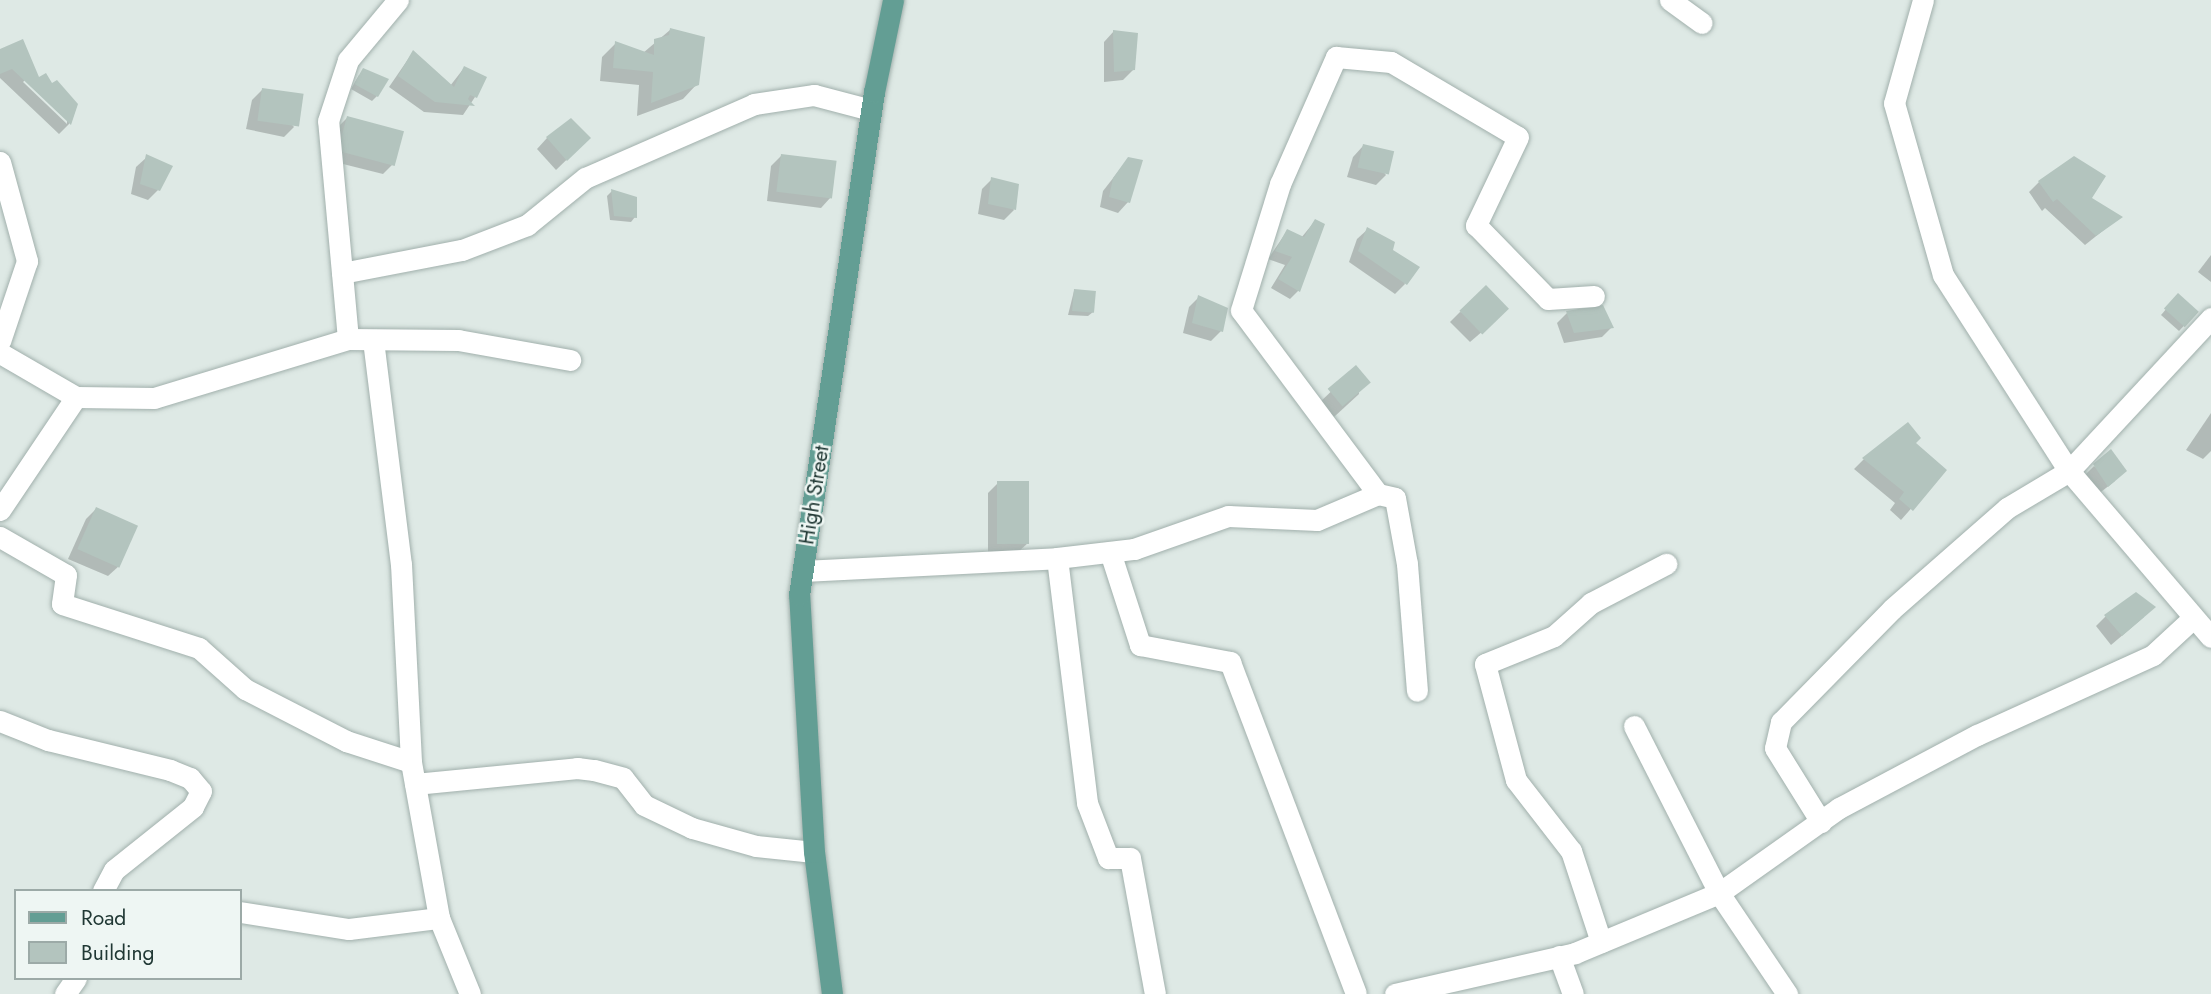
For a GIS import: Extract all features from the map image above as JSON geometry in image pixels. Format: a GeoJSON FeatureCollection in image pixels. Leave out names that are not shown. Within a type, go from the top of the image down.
{"type":"FeatureCollection","features":[{"type":"Feature","properties":{"kind":"main road","name":"High Street"},"geometry":{"type":"LineString","coordinates":[[832,994],[814,852],[799,595],[871,110],[893,0]]}},
{"type":"Feature","properties":{"kind":"street"},"geometry":{"type":"LineString","coordinates":[[348,339],[328,121],[348,60],[398,0]]}},
{"type":"Feature","properties":{"kind":"street"},"geometry":{"type":"LineString","coordinates":[[1671,0],[1702,23]]}},
{"type":"Feature","properties":{"kind":"street"},"geometry":{"type":"LineString","coordinates":[[1923,0],[1895,103],[1943,275],[2070,471],[2192,619],[2211,637]]}},
{"type":"Feature","properties":{"kind":"street"},"geometry":{"type":"LineString","coordinates":[[1378,494],[1241,310],[1280,184],[1336,57],[1391,62],[1518,137],[1476,225],[1548,299],[1594,296]]}},
{"type":"Feature","properties":{"kind":"street"},"geometry":{"type":"LineString","coordinates":[[342,273],[462,250],[527,225],[585,178],[754,104],[814,95],[871,110]]}},
{"type":"Feature","properties":{"kind":"street"},"geometry":{"type":"LineString","coordinates":[[0,162],[27,261],[0,341]]}},
{"type":"Feature","properties":{"kind":"street"},"geometry":{"type":"LineString","coordinates":[[1821,822],[1775,748],[1781,722],[1892,610],[2007,508],[2070,471],[2211,318]]}},
{"type":"Feature","properties":{"kind":"street"},"geometry":{"type":"LineString","coordinates":[[0,353],[76,397],[154,398],[348,339],[458,340],[570,360]]}},
{"type":"Feature","properties":{"kind":"street"},"geometry":{"type":"LineString","coordinates":[[373,340],[401,564],[411,762],[439,918],[470,994]]}},
{"type":"Feature","properties":{"kind":"street"},"geometry":{"type":"LineString","coordinates":[[0,510],[76,397]]}},
{"type":"Feature","properties":{"kind":"street"},"geometry":{"type":"LineString","coordinates":[[803,571],[1057,558],[1134,549],[1228,516],[1317,520],[1378,494],[1395,498],[1407,564],[1417,691]]}},
{"type":"Feature","properties":{"kind":"street"},"geometry":{"type":"LineString","coordinates":[[0,537],[66,575],[62,604],[199,648],[245,690],[346,741],[411,762]]}},
{"type":"Feature","properties":{"kind":"street"},"geometry":{"type":"LineString","coordinates":[[1110,552],[1140,645],[1230,662],[1356,993]]}},
{"type":"Feature","properties":{"kind":"street"},"geometry":{"type":"LineString","coordinates":[[1057,558],[1087,803],[1108,858],[1130,858],[1155,994]]}},
{"type":"Feature","properties":{"kind":"street"},"geometry":{"type":"LineString","coordinates":[[1601,942],[1571,851],[1516,779],[1485,664],[1554,636],[1591,603],[1667,564]]}},
{"type":"Feature","properties":{"kind":"street"},"geometry":{"type":"LineString","coordinates":[[1395,994],[1559,956],[1601,942],[1719,892],[1821,822],[1977,736],[2153,655],[2192,619]]}},
{"type":"Feature","properties":{"kind":"street"},"geometry":{"type":"LineString","coordinates":[[0,721],[48,740],[170,770],[190,778],[201,792],[193,807],[114,870],[104,889]]}},
{"type":"Feature","properties":{"kind":"street"},"geometry":{"type":"LineString","coordinates":[[1634,726],[1719,892],[1787,994]]}},
{"type":"Feature","properties":{"kind":"street"},"geometry":{"type":"LineString","coordinates":[[415,784],[577,768],[594,770],[623,778],[644,805],[692,828],[756,846],[814,852]]}},
{"type":"Feature","properties":{"kind":"street"},"geometry":{"type":"LineString","coordinates":[[242,912],[349,929],[439,918]]}},
{"type":"Feature","properties":{"kind":"street"},"geometry":{"type":"LineString","coordinates":[[1559,956],[1573,994]]}},
{"type":"Feature","properties":{"kind":"building"},"geometry":{"type":"Polygon","coordinates":[[[670,28],[705,37],[699,85],[651,103],[653,72],[613,68],[615,41],[654,55],[654,39],[669,35],[670,28]]]}},
{"type":"Feature","properties":{"kind":"building"},"geometry":{"type":"Polygon","coordinates":[[[1113,30],[1138,33],[1135,70],[1114,72],[1113,30]]]}},
{"type":"Feature","properties":{"kind":"building"},"geometry":{"type":"Polygon","coordinates":[[[23,39],[39,77],[46,73],[52,83],[57,80],[78,104],[71,125],[12,69],[0,74],[0,49],[23,39]]]}},
{"type":"Feature","properties":{"kind":"building"},"geometry":{"type":"Polygon","coordinates":[[[413,50],[454,87],[464,66],[487,77],[477,98],[470,95],[468,99],[475,106],[435,102],[398,76],[413,50]]]}},
{"type":"Feature","properties":{"kind":"building"},"geometry":{"type":"Polygon","coordinates":[[[363,68],[389,79],[378,97],[354,84],[363,68]]]}},
{"type":"Feature","properties":{"kind":"building"},"geometry":{"type":"Polygon","coordinates":[[[262,88],[304,94],[299,127],[257,121],[262,88]]]}},
{"type":"Feature","properties":{"kind":"building"},"geometry":{"type":"Polygon","coordinates":[[[347,116],[404,131],[395,166],[338,151],[347,116]]]}},
{"type":"Feature","properties":{"kind":"building"},"geometry":{"type":"Polygon","coordinates":[[[571,118],[591,138],[567,161],[546,137],[571,118]]]}},
{"type":"Feature","properties":{"kind":"building"},"geometry":{"type":"Polygon","coordinates":[[[1363,144],[1394,151],[1389,175],[1358,167],[1363,144]]]}},
{"type":"Feature","properties":{"kind":"building"},"geometry":{"type":"Polygon","coordinates":[[[146,154],[173,166],[160,191],[140,184],[146,154]]]}},
{"type":"Feature","properties":{"kind":"building"},"geometry":{"type":"Polygon","coordinates":[[[781,154],[837,161],[832,199],[776,192],[781,154]]]}},
{"type":"Feature","properties":{"kind":"building"},"geometry":{"type":"Polygon","coordinates":[[[2074,156],[2106,176],[2092,198],[2123,217],[2096,236],[2057,199],[2053,202],[2038,181],[2074,156]]]}},
{"type":"Feature","properties":{"kind":"building"},"geometry":{"type":"Polygon","coordinates":[[[1128,157],[1143,160],[1130,203],[1109,197],[1113,178],[1128,157]]]}},
{"type":"Feature","properties":{"kind":"building"},"geometry":{"type":"Polygon","coordinates":[[[991,177],[1019,184],[1016,210],[988,204],[991,177]]]}},
{"type":"Feature","properties":{"kind":"building"},"geometry":{"type":"Polygon","coordinates":[[[611,189],[637,197],[637,218],[614,216],[611,189]]]}},
{"type":"Feature","properties":{"kind":"building"},"geometry":{"type":"Polygon","coordinates":[[[1315,219],[1325,224],[1300,292],[1278,279],[1292,257],[1275,251],[1287,229],[1304,237],[1315,219]]]}},
{"type":"Feature","properties":{"kind":"building"},"geometry":{"type":"Polygon","coordinates":[[[1367,227],[1395,242],[1393,250],[1420,267],[1407,285],[1358,251],[1367,227]]]}},
{"type":"Feature","properties":{"kind":"building"},"geometry":{"type":"Polygon","coordinates":[[[1486,285],[1509,309],[1482,334],[1459,311],[1486,285]]]}},
{"type":"Feature","properties":{"kind":"building"},"geometry":{"type":"Polygon","coordinates":[[[1074,289],[1096,291],[1094,313],[1072,311],[1074,289]]]}},
{"type":"Feature","properties":{"kind":"building"},"geometry":{"type":"Polygon","coordinates":[[[2178,293],[2199,312],[2185,327],[2164,309],[2178,293]]]}},
{"type":"Feature","properties":{"kind":"building"},"geometry":{"type":"Polygon","coordinates":[[[1198,295],[1228,308],[1223,332],[1192,323],[1198,295]]]}},
{"type":"Feature","properties":{"kind":"building"},"geometry":{"type":"Polygon","coordinates":[[[1603,305],[1614,328],[1574,333],[1566,311],[1603,305]]]}},
{"type":"Feature","properties":{"kind":"building"},"geometry":{"type":"Polygon","coordinates":[[[1356,365],[1371,383],[1342,406],[1328,389],[1356,365]]]}},
{"type":"Feature","properties":{"kind":"building"},"geometry":{"type":"Polygon","coordinates":[[[1908,422],[1921,438],[1916,443],[1947,470],[1913,511],[1899,499],[1904,492],[1862,458],[1908,422]]]}},
{"type":"Feature","properties":{"kind":"building"},"geometry":{"type":"Polygon","coordinates":[[[2111,449],[2127,471],[2108,487],[2093,464],[2111,449]]]}},
{"type":"Feature","properties":{"kind":"building"},"geometry":{"type":"Polygon","coordinates":[[[997,481],[1029,481],[1029,544],[997,544],[997,481]]]}},
{"type":"Feature","properties":{"kind":"building"},"geometry":{"type":"Polygon","coordinates":[[[96,507],[138,526],[119,568],[77,549],[96,507]]]}},
{"type":"Feature","properties":{"kind":"building"},"geometry":{"type":"Polygon","coordinates":[[[2136,592],[2156,607],[2122,636],[2104,615],[2136,592]]]}}]}
